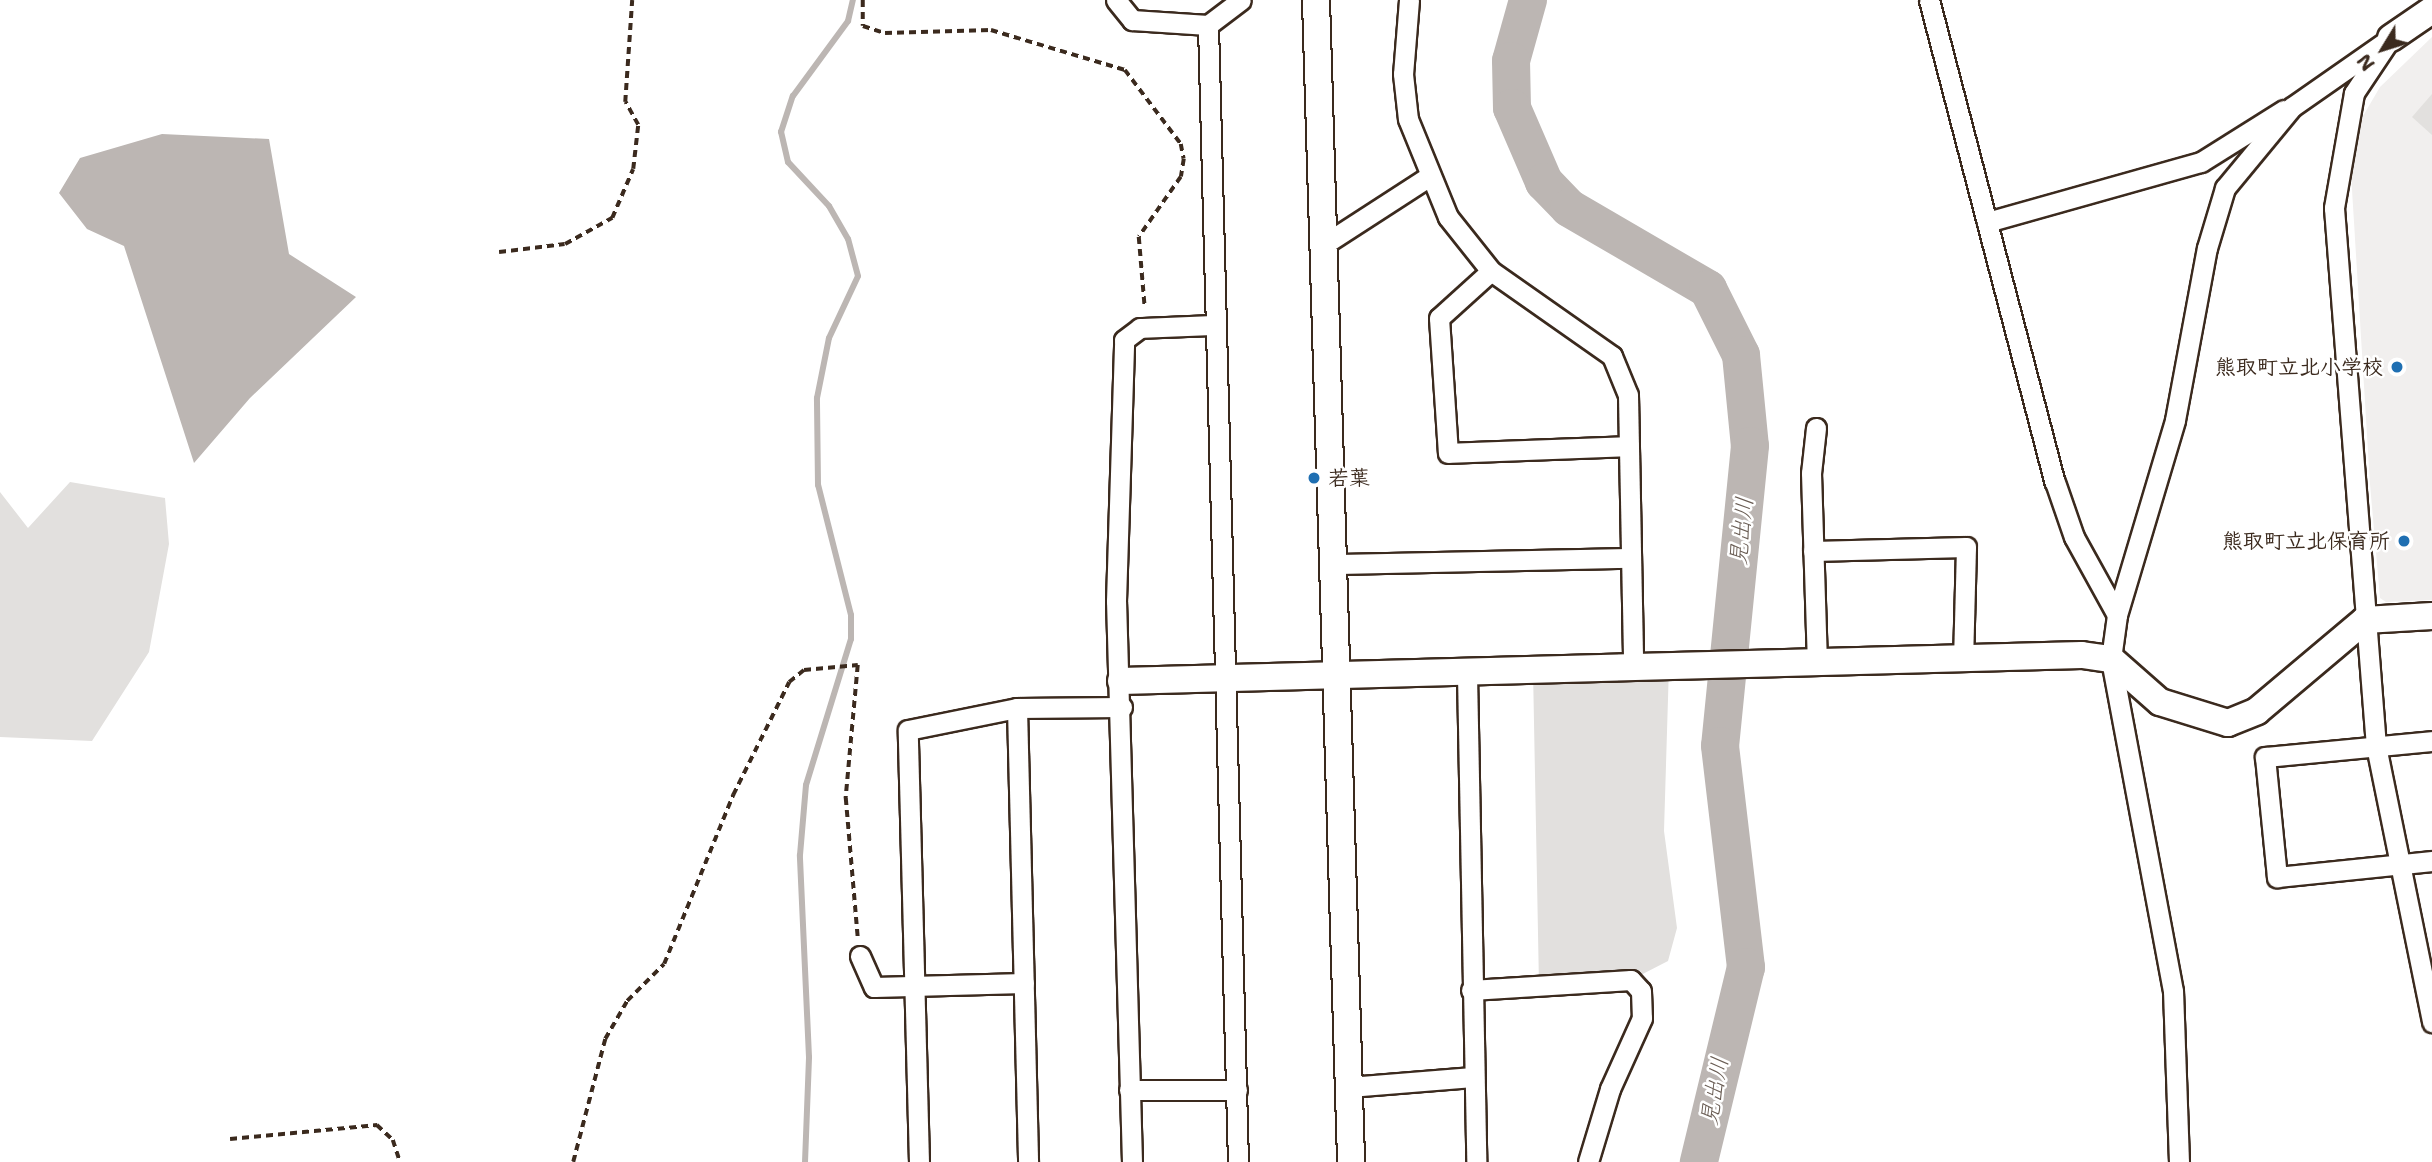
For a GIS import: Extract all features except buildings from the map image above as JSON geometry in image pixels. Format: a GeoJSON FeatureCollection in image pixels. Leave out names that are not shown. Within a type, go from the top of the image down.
{"type":"FeatureCollection","features":[{"type":"Feature","properties":{"kind":"street"},"geometry":{"type":"LineString","coordinates":[[1115,0],[1132,19],[1208,25],[1241,0]]}},
{"type":"Feature","properties":{"kind":"street"},"geometry":{"type":"LineString","coordinates":[[1316,0],[1336,564],[1351,1162]]}},
{"type":"Feature","properties":{"kind":"street"},"geometry":{"type":"LineString","coordinates":[[1409,0],[1405,96],[1428,177],[1448,217],[1491,271],[1612,356],[1628,395],[1633,667]]}},
{"type":"Feature","properties":{"kind":"street"},"geometry":{"type":"LineString","coordinates":[[1929,0],[2055,482],[2074,537],[2118,615]]}},
{"type":"Feature","properties":{"kind":"street"},"geometry":{"type":"LineString","coordinates":[[1987,222],[2201,162],[2264,117],[2292,107],[2432,10]]}},
{"type":"Feature","properties":{"kind":"street"},"geometry":{"type":"LineString","coordinates":[[1208,25],[1238,1162]]}},
{"type":"Feature","properties":{"kind":"street"},"geometry":{"type":"LineString","coordinates":[[2391,38],[2354,93],[2334,208],[2376,746],[2432,1022]]}},
{"type":"Feature","properties":{"kind":"street"},"geometry":{"type":"LineString","coordinates":[[2179,1162],[2173,991],[2112,659],[2118,615],[2175,420],[2207,248],[2225,188],[2292,107]]}},
{"type":"Feature","properties":{"kind":"street"},"geometry":{"type":"LineString","coordinates":[[1323,245],[1428,177]]}},
{"type":"Feature","properties":{"kind":"street"},"geometry":{"type":"LineString","coordinates":[[1491,271],[1439,318],[1448,453],[1629,446]]}},
{"type":"Feature","properties":{"kind":"street"},"geometry":{"type":"LineString","coordinates":[[1132,1162],[1122,707],[1116,601],[1124,340],[1147,327],[1215,325]]}},
{"type":"Feature","properties":{"kind":"street"},"geometry":{"type":"LineString","coordinates":[[1816,428],[1813,551],[1817,662]]}},
{"type":"Feature","properties":{"kind":"street"},"geometry":{"type":"LineString","coordinates":[[1813,551],[1966,548],[1964,658]]}},
{"type":"Feature","properties":{"kind":"street"},"geometry":{"type":"LineString","coordinates":[[1336,564],[1631,558]]}},
{"type":"Feature","properties":{"kind":"street"},"geometry":{"type":"LineString","coordinates":[[1121,681],[1224,681],[1964,658],[2112,659],[2160,702],[2228,723],[2258,710],[2365,620],[2432,616]]}},
{"type":"Feature","properties":{"kind":"street"},"geometry":{"type":"LineString","coordinates":[[1467,674],[1476,1162]]}},
{"type":"Feature","properties":{"kind":"street"},"geometry":{"type":"LineString","coordinates":[[919,1162],[912,989],[908,730],[1017,708],[1122,707]]}},
{"type":"Feature","properties":{"kind":"street"},"geometry":{"type":"LineString","coordinates":[[1017,708],[1028,1162]]}},
{"type":"Feature","properties":{"kind":"street"},"geometry":{"type":"LineString","coordinates":[[2432,741],[2264,757],[2277,877],[2432,861]]}},
{"type":"Feature","properties":{"kind":"street"},"geometry":{"type":"LineString","coordinates":[[860,956],[874,987],[912,989],[1024,983]]}},
{"type":"Feature","properties":{"kind":"street"},"geometry":{"type":"LineString","coordinates":[[1471,990],[1631,979],[1641,991],[1642,1018],[1610,1089],[1588,1162]]}},
{"type":"Feature","properties":{"kind":"street"},"geometry":{"type":"LineString","coordinates":[[1349,1087],[1473,1077]]}},
{"type":"Feature","properties":{"kind":"street"},"geometry":{"type":"LineString","coordinates":[[1129,1090],[1237,1090]]}},
{"type":"Feature","properties":{"kind":"path"},"geometry":{"type":"LineString","coordinates":[[499,252],[565,244],[612,218],[633,169],[638,125],[625,102],[632,0]]}},
{"type":"Feature","properties":{"kind":"path"},"geometry":{"type":"LineString","coordinates":[[863,0],[863,26],[885,33],[991,30],[1125,70],[1181,144],[1184,159],[1181,177],[1139,237],[1147,327]]}},
{"type":"Feature","properties":{"kind":"path"},"geometry":{"type":"LineString","coordinates":[[573,1162],[605,1039],[627,1001],[664,964],[733,795],[789,682],[804,670],[858,665],[846,798],[860,956]]}},
{"type":"Feature","properties":{"kind":"path"},"geometry":{"type":"LineString","coordinates":[[230,1139],[377,1125],[393,1140],[400,1162]]}},
{"type":"Feature","properties":{"kind":"shaded area","name":"熊取町立北小学校"},"geometry":{"type":"Polygon","coordinates":[[[2432,37],[2432,600],[2386,602],[2380,598],[2370,484],[2351,173],[2363,116],[2380,87],[2432,37]]]}},
{"type":"Feature","properties":{"kind":"shaded area"},"geometry":{"type":"Polygon","coordinates":[[[2432,94],[2432,135],[2412,117],[2432,94]]]}},
{"type":"Feature","properties":{"kind":"shaded area"},"geometry":{"type":"Polygon","coordinates":[[[162,134],[269,139],[289,254],[356,297],[250,398],[194,463],[124,246],[87,229],[59,193],[80,158],[162,134]]]}},
{"type":"Feature","properties":{"kind":"shaded area"},"geometry":{"type":"Polygon","coordinates":[[[70,482],[165,498],[169,544],[149,652],[92,741],[0,737],[0,492],[28,528],[70,482]]]}},
{"type":"Feature","properties":{"kind":"shaded area"},"geometry":{"type":"Polygon","coordinates":[[[1669,666],[1664,831],[1677,928],[1668,961],[1631,980],[1539,986],[1533,670],[1669,666]]]}},
{"type":"Feature","properties":{"kind":"waterway"},"geometry":{"type":"LineString","coordinates":[[805,1162],[809,1057],[800,855],[806,785],[851,639],[851,615],[818,485],[817,398],[829,338],[858,276],[848,239],[829,206],[788,162],[781,132],[793,96],[848,21],[853,0]]}},
{"type":"Feature","properties":{"kind":"waterway","name":"見出川"},"geometry":{"type":"LineString","coordinates":[[1528,0],[1511,61],[1512,108],[1544,182],[1569,208],[1708,289],[1741,355],[1750,446],[1720,746],[1746,967],[1699,1162]]}},
{"type":"Feature","properties":{"kind":"place","name":"熊取町立北小学校"},"geometry":{"type":"Point","coordinates":[2397,367]}},
{"type":"Feature","properties":{"kind":"place","name":"若葉"},"geometry":{"type":"Point","coordinates":[1314,478]}},
{"type":"Feature","properties":{"kind":"place","name":"熊取町立北保育所"},"geometry":{"type":"Point","coordinates":[2404,541]}}]}
